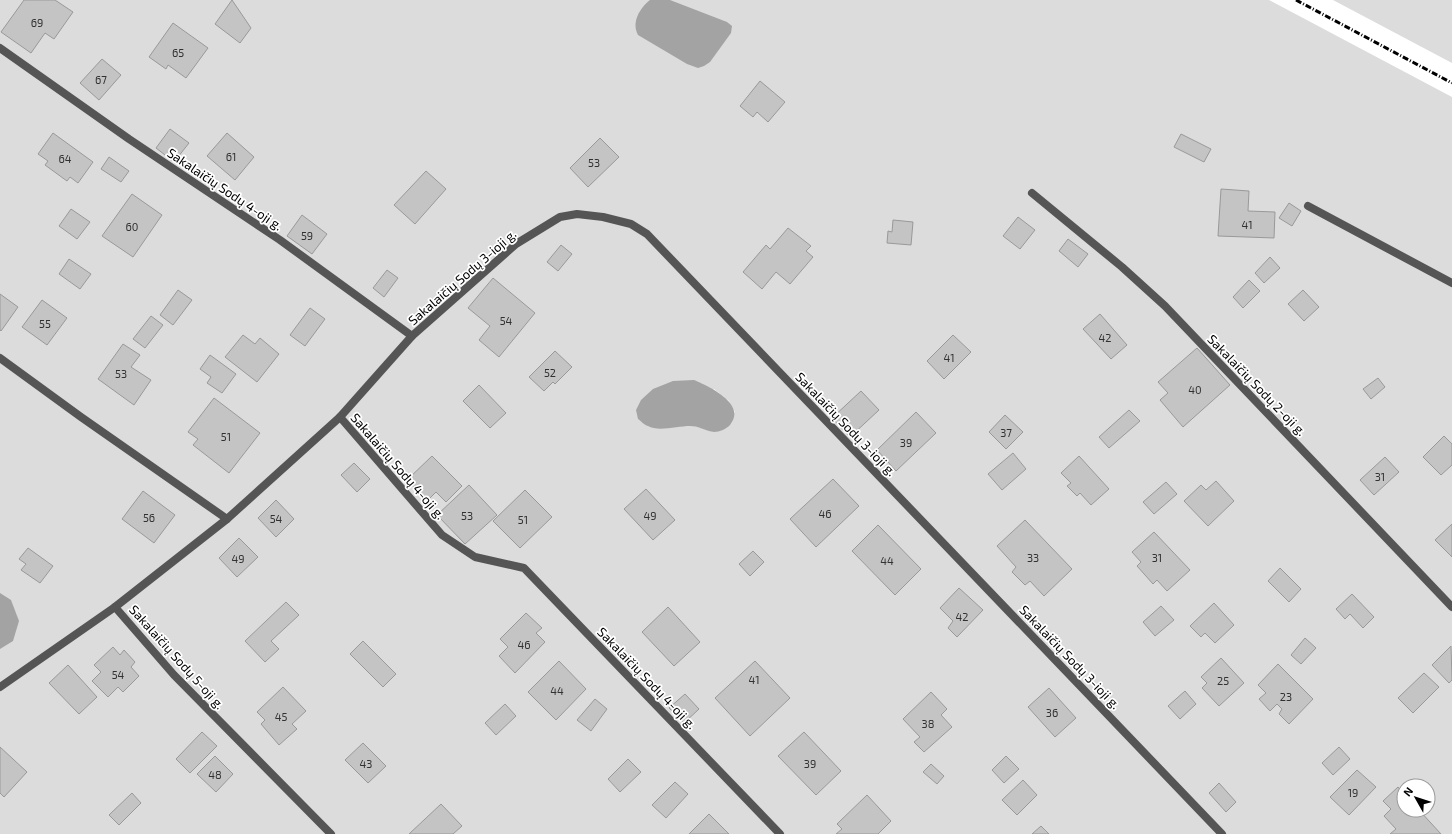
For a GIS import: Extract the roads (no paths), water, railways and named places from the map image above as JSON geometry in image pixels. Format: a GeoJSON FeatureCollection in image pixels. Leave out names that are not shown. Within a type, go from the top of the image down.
{"type":"FeatureCollection","features":[{"type":"Feature","properties":{"kind":"street","name":"Sakalaičių Sodų 4-oji g."},"geometry":{"type":"LineString","coordinates":[[0,48],[129,139],[280,240],[412,336],[340,416],[442,535],[475,557],[524,568],[780,834]]}},
{"type":"Feature","properties":{"kind":"street","name":"Sakalaičių Sodų 2-oji g."},"geometry":{"type":"LineString","coordinates":[[1032,193],[1122,267],[1165,306],[1452,607]]}},
{"type":"Feature","properties":{"kind":"street"},"geometry":{"type":"LineString","coordinates":[[1308,206],[1452,283]]}},
{"type":"Feature","properties":{"kind":"street","name":"Sakalaičių Sodų 3-ioji g."},"geometry":{"type":"LineString","coordinates":[[412,336],[516,244],[560,217],[577,214],[603,217],[631,224],[647,234],[1222,834]]}},
{"type":"Feature","properties":{"kind":"street"},"geometry":{"type":"LineString","coordinates":[[0,358],[81,417],[227,519]]}},
{"type":"Feature","properties":{"kind":"street","name":"Sakalaičių Sodų 5-oji g."},"geometry":{"type":"LineString","coordinates":[[331,834],[174,674],[115,607],[227,519],[340,416]]}},
{"type":"Feature","properties":{"kind":"street"},"geometry":{"type":"LineString","coordinates":[[0,687],[115,607]]}},
{"type":"Feature","properties":{"kind":"railway"},"geometry":{"type":"LineString","coordinates":[[1296,0],[1452,83]]}}]}
